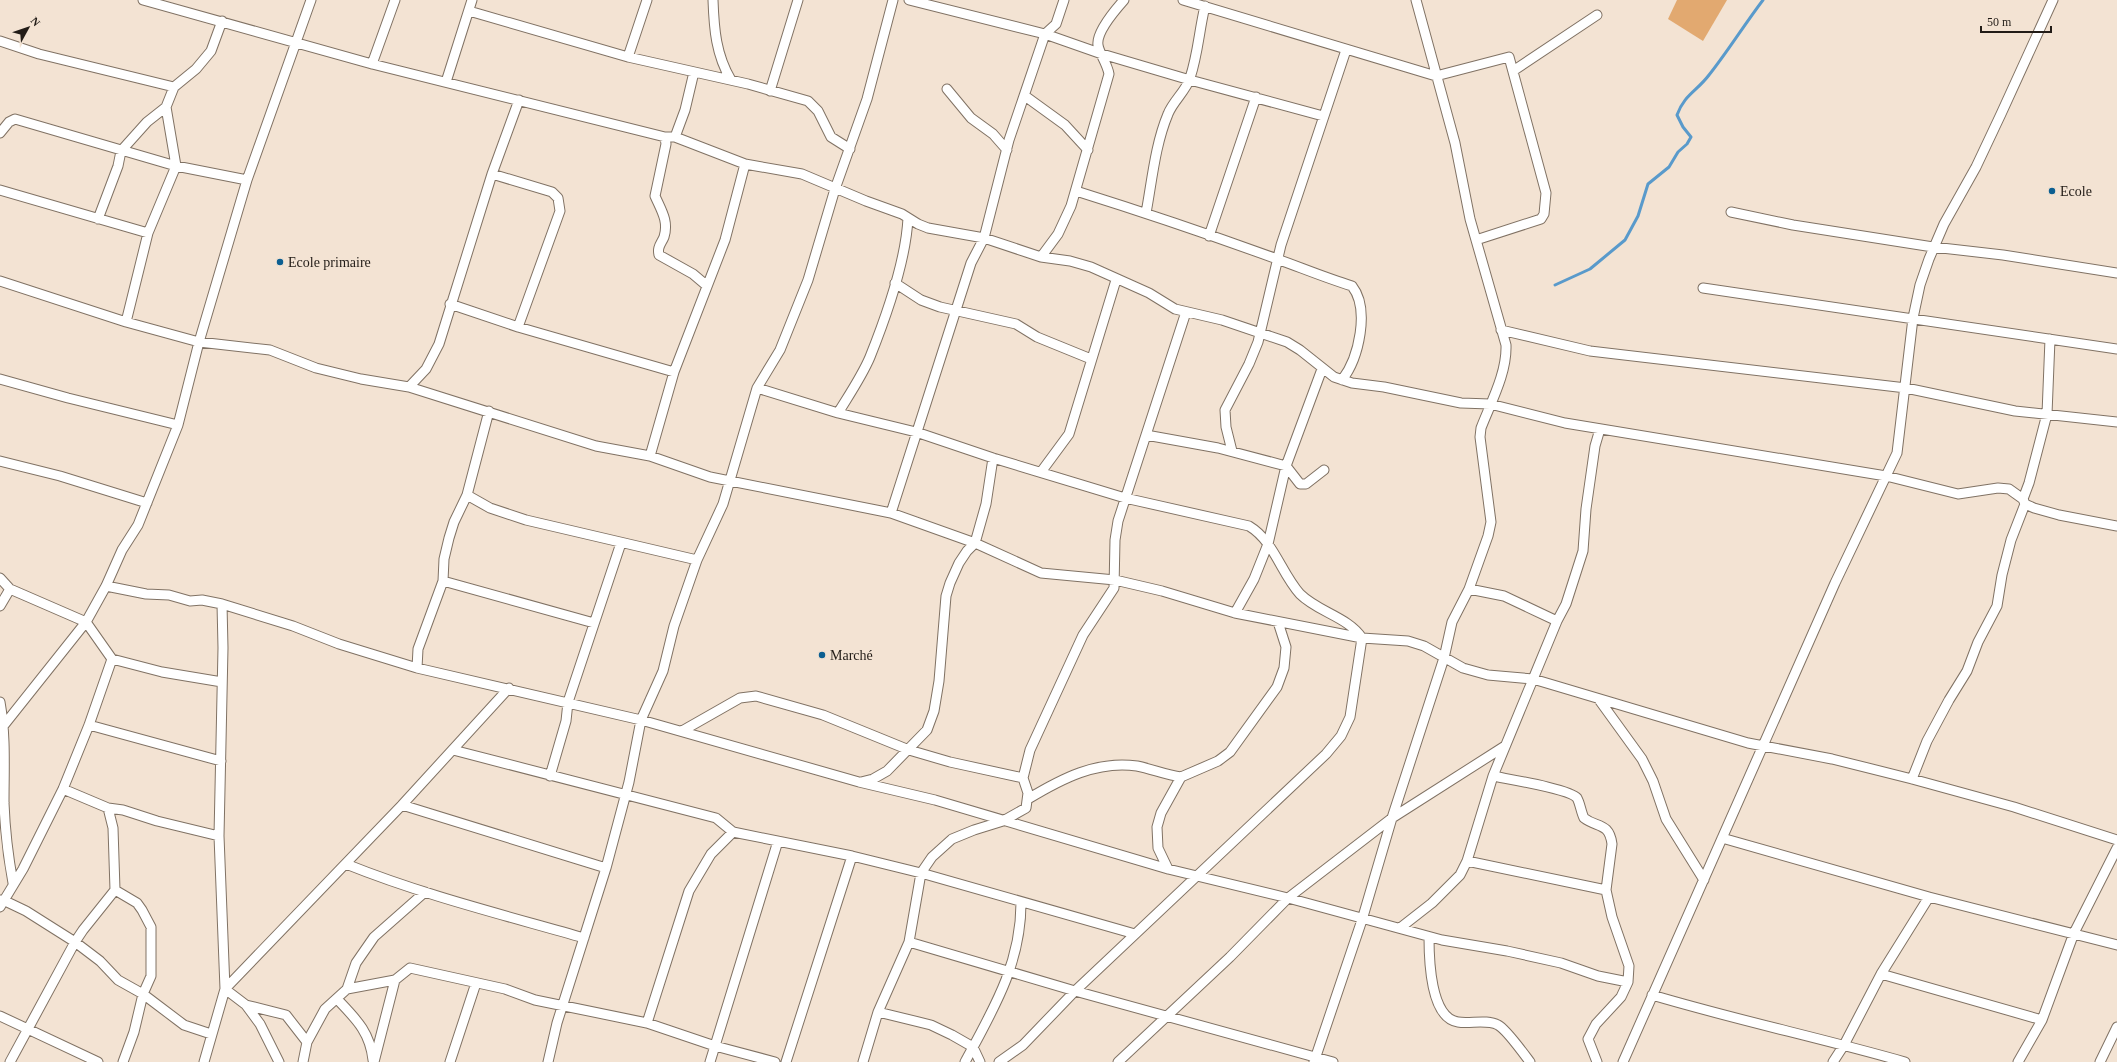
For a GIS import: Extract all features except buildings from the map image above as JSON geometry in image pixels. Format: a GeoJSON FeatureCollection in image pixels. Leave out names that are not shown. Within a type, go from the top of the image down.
{"type":"FeatureCollection","features":[{"type":"Feature","properties":{"kind":"street"},"geometry":{"type":"LineString","coordinates":[[143,0],[295,41],[372,64],[665,137],[675,137],[745,164],[802,174],[908,218],[928,228],[984,238],[1041,257],[1070,261],[1091,267],[1116,280],[1149,293],[1175,309],[1261,332],[1300,350],[1322,369],[1342,380],[1352,383],[1384,387],[1461,403],[1490,404],[1565,423],[1886,476],[1958,494],[1998,488],[2009,489],[2024,501],[2059,515],[2117,526]]}},
{"type":"Feature","properties":{"kind":"street"},"geometry":{"type":"LineString","coordinates":[[4,725],[86,622],[106,586],[122,550],[138,525],[148,503],[178,425],[199,342],[247,180],[295,41],[311,0]]}},
{"type":"Feature","properties":{"kind":"street"},"geometry":{"type":"LineString","coordinates":[[372,64],[395,0]]}},
{"type":"Feature","properties":{"kind":"street"},"geometry":{"type":"LineString","coordinates":[[446,82],[472,0]]}},
{"type":"Feature","properties":{"kind":"street"},"geometry":{"type":"LineString","coordinates":[[628,57],[647,0]]}},
{"type":"Feature","properties":{"kind":"street"},"geometry":{"type":"LineString","coordinates":[[713,0],[717,49],[722,66],[731,80]]}},
{"type":"Feature","properties":{"kind":"street"},"geometry":{"type":"LineString","coordinates":[[770,91],[798,0]]}},
{"type":"Feature","properties":{"kind":"street"},"geometry":{"type":"LineString","coordinates":[[548,1062],[563,1004],[606,868],[626,795],[641,720],[663,671],[674,626],[697,560],[723,504],[757,388],[780,350],[808,280],[835,188],[867,99],[893,0]]}},
{"type":"Feature","properties":{"kind":"street"},"geometry":{"type":"LineString","coordinates":[[891,513],[971,263],[984,238],[1007,150],[1045,34],[1056,24],[1064,0]]}},
{"type":"Feature","properties":{"kind":"street"},"geometry":{"type":"LineString","coordinates":[[1041,257],[1058,234],[1076,191],[1108,74],[1107,63],[1098,45],[1103,27],[1124,0]]}},
{"type":"Feature","properties":{"kind":"street"},"geometry":{"type":"LineString","coordinates":[[1183,0],[1436,76],[1509,57],[1546,194],[1544,214],[1541,219],[1476,240]]}},
{"type":"Feature","properties":{"kind":"street"},"geometry":{"type":"LineString","coordinates":[[1315,1060],[1362,920],[1392,818],[1444,658],[1452,622],[1469,589],[1491,522],[1480,437],[1481,428],[1502,375],[1506,356],[1506,345],[1476,240],[1455,143],[1416,0]]}},
{"type":"Feature","properties":{"kind":"street"},"geometry":{"type":"LineString","coordinates":[[1623,1062],[1835,583],[1897,454],[1906,388],[1913,318],[1920,285],[1933,248],[1979,160],[2053,0]]}},
{"type":"Feature","properties":{"kind":"street"},"geometry":{"type":"LineString","coordinates":[[914,1],[1045,34],[1102,54],[1190,80],[1323,116]]}},
{"type":"Feature","properties":{"kind":"street"},"geometry":{"type":"LineString","coordinates":[[1146,213],[1158,150],[1168,115],[1190,80],[1199,46],[1198,38],[1204,6]]}},
{"type":"Feature","properties":{"kind":"street"},"geometry":{"type":"LineString","coordinates":[[469,12],[628,57],[731,80],[808,101],[818,111],[831,136],[850,149]]}},
{"type":"Feature","properties":{"kind":"street"},"geometry":{"type":"LineString","coordinates":[[1513,71],[1598,15]]}},
{"type":"Feature","properties":{"kind":"street"},"geometry":{"type":"LineString","coordinates":[[98,219],[118,166],[121,151],[147,122],[166,107],[174,87],[196,69],[211,51],[222,21]]}},
{"type":"Feature","properties":{"kind":"street"},"geometry":{"type":"LineString","coordinates":[[0,41],[39,54],[174,87]]}},
{"type":"Feature","properties":{"kind":"street"},"geometry":{"type":"LineString","coordinates":[[1232,451],[1226,427],[1225,410],[1249,364],[1261,332],[1278,259],[1323,116],[1346,50]]}},
{"type":"Feature","properties":{"kind":"street"},"geometry":{"type":"LineString","coordinates":[[675,137],[694,72]]}},
{"type":"Feature","properties":{"kind":"street"},"geometry":{"type":"LineString","coordinates":[[947,90],[971,118],[993,134],[1007,150]]}},
{"type":"Feature","properties":{"kind":"street"},"geometry":{"type":"LineString","coordinates":[[1025,96],[1065,125],[1088,150]]}},
{"type":"Feature","properties":{"kind":"street"},"geometry":{"type":"LineString","coordinates":[[1209,236],[1256,97]]}},
{"type":"Feature","properties":{"kind":"street"},"geometry":{"type":"LineString","coordinates":[[409,387],[426,369],[439,344],[450,304],[492,174],[519,100]]}},
{"type":"Feature","properties":{"kind":"street"},"geometry":{"type":"LineString","coordinates":[[126,322],[148,233],[176,166],[166,107]]}},
{"type":"Feature","properties":{"kind":"street"},"geometry":{"type":"LineString","coordinates":[[0,133],[9,122],[16,119],[176,166],[247,180]]}},
{"type":"Feature","properties":{"kind":"street"},"geometry":{"type":"LineString","coordinates":[[665,137],[666,144],[655,196],[664,213],[665,220],[664,236],[658,250],[659,255],[693,274],[706,285]]}},
{"type":"Feature","properties":{"kind":"street"},"geometry":{"type":"LineString","coordinates":[[650,456],[674,372],[706,285],[725,240],[745,164]]}},
{"type":"Feature","properties":{"kind":"street"},"geometry":{"type":"LineString","coordinates":[[492,174],[552,192],[558,198],[560,211],[518,327]]}},
{"type":"Feature","properties":{"kind":"street"},"geometry":{"type":"LineString","coordinates":[[0,190],[148,233]]}},
{"type":"Feature","properties":{"kind":"street"},"geometry":{"type":"LineString","coordinates":[[1076,191],[1146,213],[1352,286],[1356,291],[1362,310],[1358,344],[1347,374],[1342,380]]}},
{"type":"Feature","properties":{"kind":"street"},"geometry":{"type":"LineString","coordinates":[[1731,212],[1793,225],[1933,248],[2003,255],[2117,273]]}},
{"type":"Feature","properties":{"kind":"street"},"geometry":{"type":"LineString","coordinates":[[838,413],[869,358],[895,283],[906,235],[908,218]]}},
{"type":"Feature","properties":{"kind":"street"},"geometry":{"type":"LineString","coordinates":[[1041,472],[1069,434],[1116,280]]}},
{"type":"Feature","properties":{"kind":"street"},"geometry":{"type":"LineString","coordinates":[[0,281],[126,322],[199,342],[270,350],[316,368],[409,387],[596,446],[650,456],[710,477],[891,513],[975,543],[1041,573],[1115,580],[1162,591],[1235,613],[1278,622],[1362,638],[1408,641],[1424,646],[1463,668],[1488,675],[1533,679],[1600,700],[1660,715],[1748,743],[1832,759],[1912,779],[2014,808],[2117,840]]}},
{"type":"Feature","properties":{"kind":"street"},"geometry":{"type":"LineString","coordinates":[[895,283],[921,300],[955,312],[1016,324],[1037,337],[1091,359]]}},
{"type":"Feature","properties":{"kind":"street"},"geometry":{"type":"LineString","coordinates":[[1703,288],[2117,349]]}},
{"type":"Feature","properties":{"kind":"street"},"geometry":{"type":"LineString","coordinates":[[450,304],[518,327],[674,372]]}},
{"type":"Feature","properties":{"kind":"street"},"geometry":{"type":"LineString","coordinates":[[863,1062],[878,1012],[909,942],[921,874],[932,858],[952,839],[1003,820],[1026,808],[1028,799],[1023,778],[1030,750],[1059,689],[1070,661],[1091,620],[1114,588],[1115,540],[1124,498],[1186,312]]}},
{"type":"Feature","properties":{"kind":"street"},"geometry":{"type":"LineString","coordinates":[[1501,330],[1590,350],[1906,388],[2015,411],[2117,422]]}},
{"type":"Feature","properties":{"kind":"street"},"geometry":{"type":"LineString","coordinates":[[1912,779],[1927,742],[1949,700],[1967,671],[1978,642],[1997,606],[2011,540],[2030,483],[2047,414],[2050,339]]}},
{"type":"Feature","properties":{"kind":"street"},"geometry":{"type":"LineString","coordinates":[[1235,613],[1254,579],[1268,544],[1286,466],[1322,369]]}},
{"type":"Feature","properties":{"kind":"street"},"geometry":{"type":"LineString","coordinates":[[0,379],[68,398],[178,425]]}},
{"type":"Feature","properties":{"kind":"street"},"geometry":{"type":"LineString","coordinates":[[757,388],[838,413],[916,432],[993,458],[1124,498],[1241,523],[1258,531],[1300,594],[1318,608],[1353,628],[1362,638]]}},
{"type":"Feature","properties":{"kind":"street"},"geometry":{"type":"LineString","coordinates":[[417,668],[418,649],[442,581],[444,559],[449,538],[454,522],[467,495],[489,411]]}},
{"type":"Feature","properties":{"kind":"street"},"geometry":{"type":"LineString","coordinates":[[1400,928],[1432,903],[1460,875],[1467,860],[1493,776],[1556,622],[1566,604],[1583,551],[1586,509],[1595,446],[1600,429]]}},
{"type":"Feature","properties":{"kind":"street"},"geometry":{"type":"LineString","coordinates":[[1146,435],[1232,451],[1286,466],[1300,484],[1306,484],[1324,470]]}},
{"type":"Feature","properties":{"kind":"street"},"geometry":{"type":"LineString","coordinates":[[859,782],[874,779],[887,771],[927,730],[934,711],[941,667],[946,596],[950,583],[967,551],[975,543],[984,514],[993,458]]}},
{"type":"Feature","properties":{"kind":"street"},"geometry":{"type":"LineString","coordinates":[[0,461],[60,476],[148,503]]}},
{"type":"Feature","properties":{"kind":"street"},"geometry":{"type":"LineString","coordinates":[[467,495],[490,508],[526,520],[697,560]]}},
{"type":"Feature","properties":{"kind":"street"},"geometry":{"type":"LineString","coordinates":[[550,776],[566,721],[568,702],[621,543]]}},
{"type":"Feature","properties":{"kind":"street"},"geometry":{"type":"LineString","coordinates":[[0,578],[10,589],[86,622],[112,659],[162,672],[222,682]]}},
{"type":"Feature","properties":{"kind":"street"},"geometry":{"type":"LineString","coordinates":[[442,581],[594,623]]}},
{"type":"Feature","properties":{"kind":"street"},"geometry":{"type":"LineString","coordinates":[[106,586],[190,601],[202,600],[222,604],[293,626],[340,644],[417,668],[509,688],[641,720],[859,782],[935,800],[1168,869],[1288,898],[1362,920],[1400,928],[1429,937],[1561,963],[1598,976],[1628,982]]}},
{"type":"Feature","properties":{"kind":"street"},"geometry":{"type":"LineString","coordinates":[[0,606],[10,589]]}},
{"type":"Feature","properties":{"kind":"street"},"geometry":{"type":"LineString","coordinates":[[1469,589],[1504,596],[1556,622]]}},
{"type":"Feature","properties":{"kind":"street"},"geometry":{"type":"LineString","coordinates":[[204,1062],[211,1034],[226,989],[219,836],[223,648],[222,604]]}},
{"type":"Feature","properties":{"kind":"street"},"geometry":{"type":"LineString","coordinates":[[1028,799],[1047,787],[1100,765],[1135,766],[1171,776],[1181,777],[1218,761],[1230,752],[1277,687],[1284,668],[1286,647],[1278,622]]}},
{"type":"Feature","properties":{"kind":"street"},"geometry":{"type":"LineString","coordinates":[[999,1062],[1023,1045],[1075,991],[1304,775],[1341,736],[1350,717],[1362,638]]}},
{"type":"Feature","properties":{"kind":"street"},"geometry":{"type":"LineString","coordinates":[[112,659],[89,725],[63,789],[23,869],[1,902],[26,911],[75,942],[100,961],[118,980],[143,994],[184,1025],[211,1034]]}},
{"type":"Feature","properties":{"kind":"street"},"geometry":{"type":"LineString","coordinates":[[226,989],[402,805],[509,688]]}},
{"type":"Feature","properties":{"kind":"street"},"geometry":{"type":"LineString","coordinates":[[682,731],[740,698],[756,696],[823,714],[909,750],[950,762],[1023,778]]}},
{"type":"Feature","properties":{"kind":"street"},"geometry":{"type":"LineString","coordinates":[[1600,700],[1642,759],[1653,781],[1666,819],[1704,880]]}},
{"type":"Feature","properties":{"kind":"street"},"geometry":{"type":"LineString","coordinates":[[0,702],[4,725],[4,805],[8,853],[13,883]]}},
{"type":"Feature","properties":{"kind":"street"},"geometry":{"type":"LineString","coordinates":[[89,725],[221,761]]}},
{"type":"Feature","properties":{"kind":"street"},"geometry":{"type":"LineString","coordinates":[[1118,1062],[1288,898],[1392,818],[1505,746]]}},
{"type":"Feature","properties":{"kind":"street"},"geometry":{"type":"LineString","coordinates":[[453,750],[716,818],[733,832],[852,856],[1135,934]]}},
{"type":"Feature","properties":{"kind":"street"},"geometry":{"type":"LineString","coordinates":[[1493,776],[1559,790],[1573,795],[1577,798],[1584,818],[1605,827],[1611,837],[1612,844],[1606,890],[1629,966],[1628,982],[1621,997],[1596,1024],[1588,1039],[1597,1062]]}},
{"type":"Feature","properties":{"kind":"street"},"geometry":{"type":"LineString","coordinates":[[1168,869],[1158,848],[1156,827],[1170,795],[1181,777]]}},
{"type":"Feature","properties":{"kind":"street"},"geometry":{"type":"LineString","coordinates":[[63,789],[108,808],[123,810],[157,821],[219,836]]}},
{"type":"Feature","properties":{"kind":"street"},"geometry":{"type":"LineString","coordinates":[[402,805],[606,868]]}},
{"type":"Feature","properties":{"kind":"street"},"geometry":{"type":"LineString","coordinates":[[10,1062],[75,942],[115,890],[113,828],[108,808]]}},
{"type":"Feature","properties":{"kind":"street"},"geometry":{"type":"LineString","coordinates":[[647,1023],[689,891],[710,854],[733,832]]}},
{"type":"Feature","properties":{"kind":"street"},"geometry":{"type":"LineString","coordinates":[[1722,838],[1929,898],[2074,933],[2117,945]]}},
{"type":"Feature","properties":{"kind":"street"},"geometry":{"type":"LineString","coordinates":[[710,1062],[778,841]]}},
{"type":"Feature","properties":{"kind":"street"},"geometry":{"type":"LineString","coordinates":[[2018,1062],[2042,1020],[2074,933],[2117,848]]}},
{"type":"Feature","properties":{"kind":"street"},"geometry":{"type":"LineString","coordinates":[[786,1062],[852,856]]}},
{"type":"Feature","properties":{"kind":"street"},"geometry":{"type":"LineString","coordinates":[[1467,860],[1606,890]]}},
{"type":"Feature","properties":{"kind":"street"},"geometry":{"type":"LineString","coordinates":[[346,864],[384,879],[425,892],[584,938]]}},
{"type":"Feature","properties":{"kind":"street"},"geometry":{"type":"LineString","coordinates":[[115,890],[136,903],[142,910],[151,927],[151,976],[143,994],[134,1032],[123,1062]]}},
{"type":"Feature","properties":{"kind":"street"},"geometry":{"type":"LineString","coordinates":[[303,1062],[307,1042],[325,1009],[347,989],[356,963],[374,937],[425,892]]}},
{"type":"Feature","properties":{"kind":"street"},"geometry":{"type":"LineString","coordinates":[[1833,1062],[1844,1045],[1881,974],[1929,898]]}},
{"type":"Feature","properties":{"kind":"street"},"geometry":{"type":"LineString","coordinates":[[965,1062],[993,1013],[1009,972],[1018,946],[1021,927],[1021,903]]}},
{"type":"Feature","properties":{"kind":"street"},"geometry":{"type":"LineString","coordinates":[[1429,937],[1432,979],[1436,998],[1443,1012],[1455,1022],[1470,1024],[1488,1022],[1498,1025],[1530,1062]]}},
{"type":"Feature","properties":{"kind":"street"},"geometry":{"type":"LineString","coordinates":[[909,942],[1315,1060],[1332,1062]]}},
{"type":"Feature","properties":{"kind":"street"},"geometry":{"type":"LineString","coordinates":[[347,989],[395,980],[410,968],[505,989],[535,1000],[563,1004],[647,1023],[715,1046],[775,1062]]}},
{"type":"Feature","properties":{"kind":"street"},"geometry":{"type":"LineString","coordinates":[[1881,974],[2042,1020]]}},
{"type":"Feature","properties":{"kind":"street"},"geometry":{"type":"LineString","coordinates":[[374,1062],[395,980]]}},
{"type":"Feature","properties":{"kind":"street"},"geometry":{"type":"LineString","coordinates":[[450,1062],[476,983]]}},
{"type":"Feature","properties":{"kind":"street"},"geometry":{"type":"LineString","coordinates":[[226,989],[246,1005],[260,1024],[279,1062]]}},
{"type":"Feature","properties":{"kind":"street"},"geometry":{"type":"LineString","coordinates":[[1652,995],[1720,1015],[1844,1045],[1905,1062]]}},
{"type":"Feature","properties":{"kind":"street"},"geometry":{"type":"LineString","coordinates":[[337,999],[361,1026],[371,1044],[374,1062]]}},
{"type":"Feature","properties":{"kind":"street"},"geometry":{"type":"LineString","coordinates":[[246,1005],[286,1015],[307,1042]]}},
{"type":"Feature","properties":{"kind":"street"},"geometry":{"type":"LineString","coordinates":[[878,1012],[931,1025],[973,1047],[980,1062]]}},
{"type":"Feature","properties":{"kind":"street"},"geometry":{"type":"LineString","coordinates":[[0,1016],[27,1030],[98,1062]]}},
{"type":"Feature","properties":{"kind":"street"},"geometry":{"type":"LineString","coordinates":[[2100,1062],[2117,1027]]}},
{"type":"Feature","properties":{"kind":"shaded area"},"geometry":{"type":"Polygon","coordinates":[[[1677,0],[1727,0],[1703,41],[1668,19],[1677,0]]]}},
{"type":"Feature","properties":{"kind":"waterway"},"geometry":{"type":"LineString","coordinates":[[1555,285],[1590,269],[1625,240],[1638,216],[1648,184],[1669,167],[1678,152],[1687,144],[1691,137],[1683,127],[1677,115],[1680,108],[1716,66],[1763,0]]}},
{"type":"Feature","properties":{"kind":"place","name":"Ecole"},"geometry":{"type":"Point","coordinates":[2052,191]}},
{"type":"Feature","properties":{"kind":"place","name":"Ecole primaire"},"geometry":{"type":"Point","coordinates":[280,262]}},
{"type":"Feature","properties":{"kind":"place","name":"Marché"},"geometry":{"type":"Point","coordinates":[822,655]}}]}
